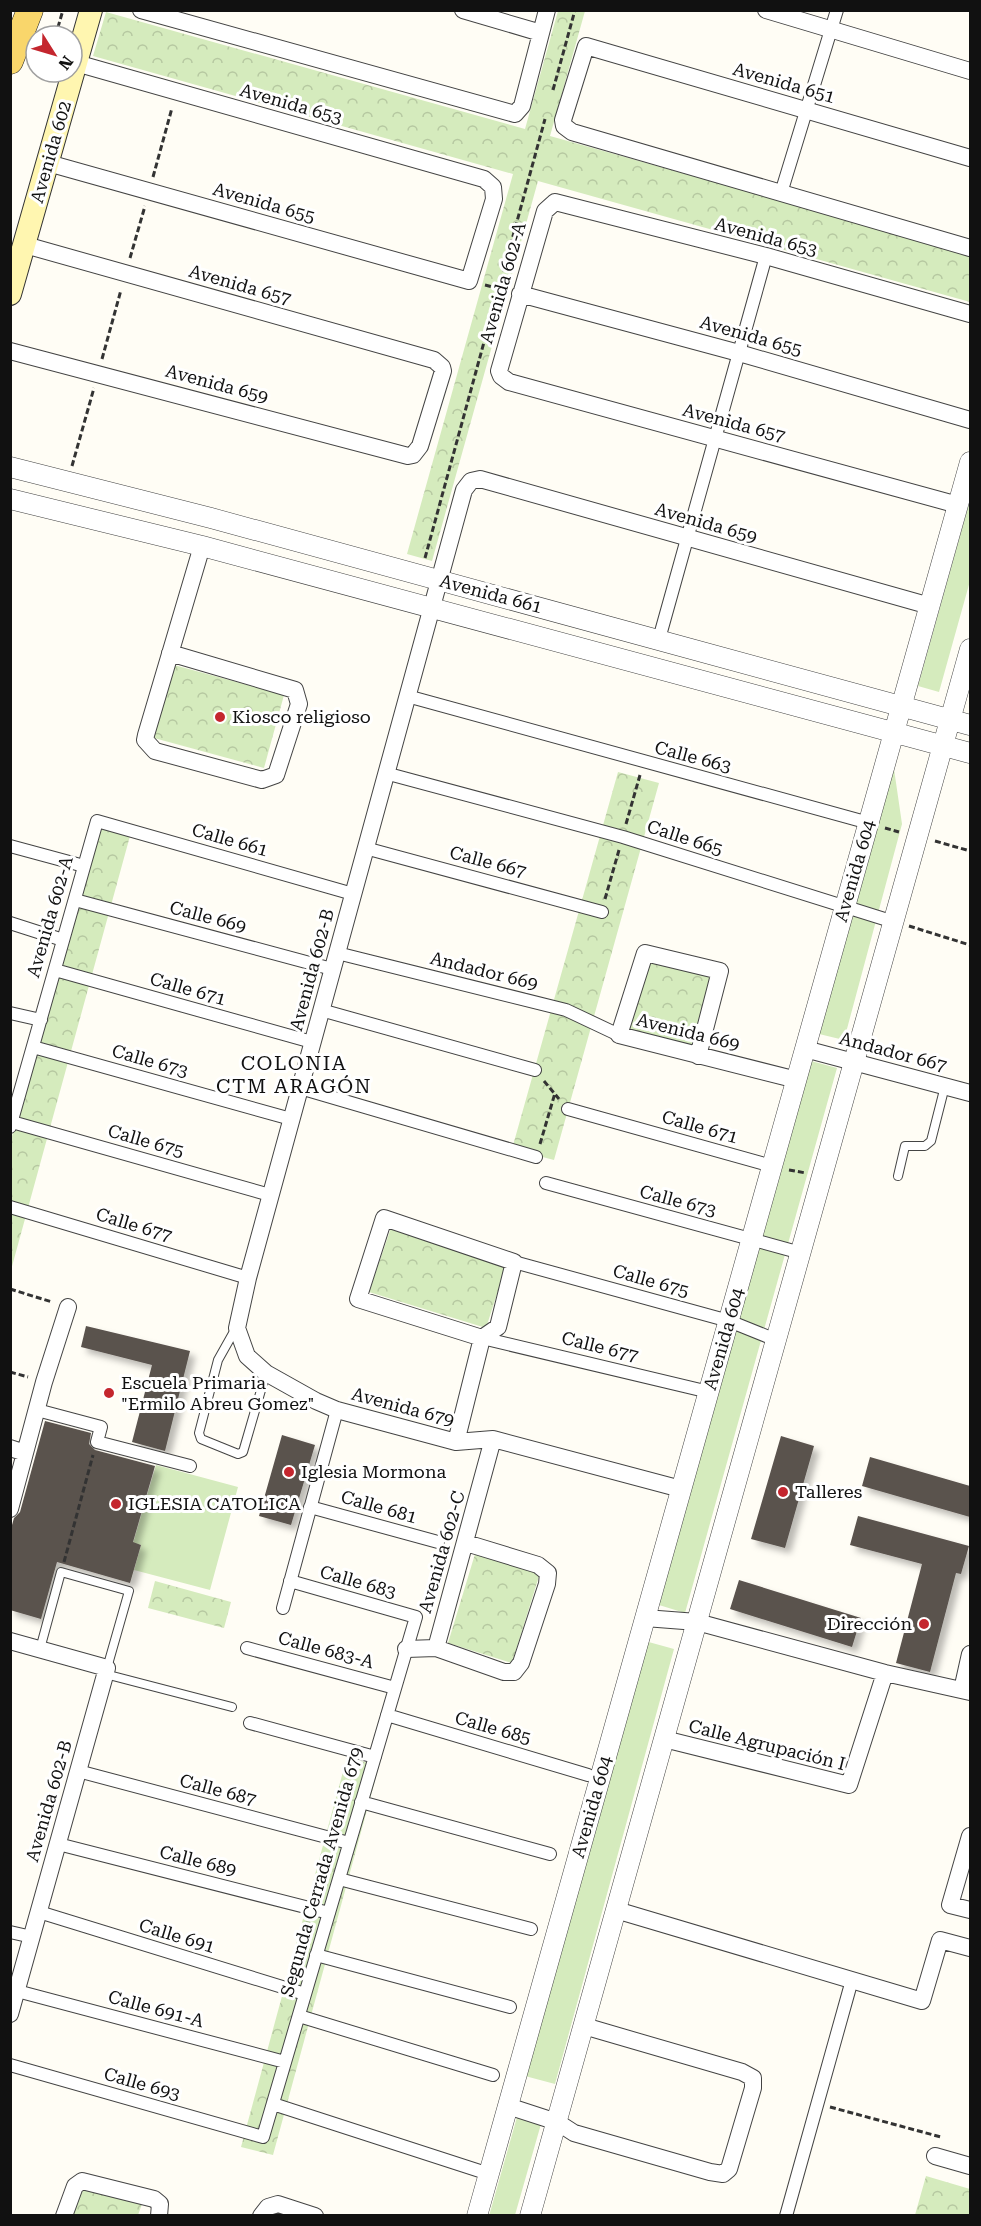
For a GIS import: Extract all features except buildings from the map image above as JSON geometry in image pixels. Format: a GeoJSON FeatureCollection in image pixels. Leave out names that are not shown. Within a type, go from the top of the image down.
{"type":"FeatureCollection","features":[{"type":"Feature","properties":{"kind":"main road","name":"Avenida 602"},"geometry":{"type":"LineString","coordinates":[[84,35],[91,10]]}},
{"type":"Feature","properties":{"kind":"main road"},"geometry":{"type":"LineString","coordinates":[[10,61],[28,18]]}},
{"type":"Feature","properties":{"kind":"main road","name":"Avenida 602"},"geometry":{"type":"LineString","coordinates":[[10,294],[70,84]]}},
{"type":"Feature","properties":{"kind":"street"},"geometry":{"type":"LineString","coordinates":[[141,10],[510,114],[518,113],[547,10]]}},
{"type":"Feature","properties":{"kind":"street"},"geometry":{"type":"LineString","coordinates":[[463,10],[541,33]]}},
{"type":"Feature","properties":{"kind":"street"},"geometry":{"type":"LineString","coordinates":[[766,10],[970,71]]}},
{"type":"Feature","properties":{"kind":"street"},"geometry":{"type":"LineString","coordinates":[[837,10],[781,193],[970,248]]}},
{"type":"Feature","properties":{"kind":"street","name":"Avenida 651"},"geometry":{"type":"LineString","coordinates":[[781,193],[572,132],[564,126],[564,114],[586,46],[970,158]]}},
{"type":"Feature","properties":{"kind":"street","name":"Avenida 653"},"geometry":{"type":"LineString","coordinates":[[84,65],[484,178],[493,187]]}},
{"type":"Feature","properties":{"kind":"street","name":"Avenida 655"},"geometry":{"type":"LineString","coordinates":[[48,163],[469,281]]}},
{"type":"Feature","properties":{"kind":"street","name":"Avenida 602-A"},"geometry":{"type":"LineString","coordinates":[[469,281],[494,199],[493,187]]}},
{"type":"Feature","properties":{"kind":"street","name":"Avenida 653"},"geometry":{"type":"LineString","coordinates":[[551,203],[560,202],[766,256],[970,314]]}},
{"type":"Feature","properties":{"kind":"street","name":"Avenida 602-A"},"geometry":{"type":"LineString","coordinates":[[501,376],[500,366],[520,294],[545,211],[551,203]]}},
{"type":"Feature","properties":{"kind":"street","name":"Avenida 657"},"geometry":{"type":"LineString","coordinates":[[25,245],[434,360],[442,367],[442,376],[420,446],[413,454]]}},
{"type":"Feature","properties":{"kind":"street"},"geometry":{"type":"LineString","coordinates":[[659,639],[766,256]]}},
{"type":"Feature","properties":{"kind":"street","name":"Avenida 655"},"geometry":{"type":"LineString","coordinates":[[520,294],[739,353],[970,420]]}},
{"type":"Feature","properties":{"kind":"street","name":"Avenida 659"},"geometry":{"type":"LineString","coordinates":[[10,351],[403,455],[413,454]]}},
{"type":"Feature","properties":{"kind":"street","name":"Avenida 657"},"geometry":{"type":"LineString","coordinates":[[501,376],[509,382],[958,505]]}},
{"type":"Feature","properties":{"kind":"street","name":"Avenida 604"},"geometry":{"type":"LineString","coordinates":[[477,2216],[970,462]]}},
{"type":"Feature","properties":{"kind":"street","name":"Avenida 661"},"geometry":{"type":"LineString","coordinates":[[10,467],[441,580],[970,725]]}},
{"type":"Feature","properties":{"kind":"street","name":"Avenida 659"},"geometry":{"type":"LineString","coordinates":[[441,580],[464,490],[471,481],[480,479],[930,606]]}},
{"type":"Feature","properties":{"kind":"street","name":"Avenida 661"},"geometry":{"type":"LineString","coordinates":[[10,499],[202,546],[970,753]]}},
{"type":"Feature","properties":{"kind":"street"},"geometry":{"type":"LineString","coordinates":[[170,653],[295,690],[299,704],[276,775],[262,780],[155,751],[147,745],[146,735],[170,653],[202,546]]}},
{"type":"Feature","properties":{"kind":"street"},"geometry":{"type":"LineString","coordinates":[[433,610],[441,580]]}},
{"type":"Feature","properties":{"kind":"street","name":"Avenida 602-B"},"geometry":{"type":"LineString","coordinates":[[238,1335],[248,1278],[270,1195],[385,773],[433,610]]}},
{"type":"Feature","properties":{"kind":"street"},"geometry":{"type":"LineString","coordinates":[[531,2216],[970,649]]}},
{"type":"Feature","properties":{"kind":"street","name":"Calle 663"},"geometry":{"type":"LineString","coordinates":[[407,696],[869,823]]}},
{"type":"Feature","properties":{"kind":"street","name":"Calle 665"},"geometry":{"type":"LineString","coordinates":[[385,773],[622,837],[894,922]]}},
{"type":"Feature","properties":{"kind":"street","name":"Avenida 602-A"},"geometry":{"type":"LineString","coordinates":[[11,1124],[15,1093],[33,1047],[97,821]]}},
{"type":"Feature","properties":{"kind":"street","name":"Calle 661"},"geometry":{"type":"LineString","coordinates":[[97,821],[353,894]]}},
{"type":"Feature","properties":{"kind":"street"},"geometry":{"type":"LineString","coordinates":[[10,846],[84,866]]}},
{"type":"Feature","properties":{"kind":"street","name":"Calle 667"},"geometry":{"type":"LineString","coordinates":[[365,848],[602,912]]}},
{"type":"Feature","properties":{"kind":"street","name":"Calle 669"},"geometry":{"type":"LineString","coordinates":[[75,900],[334,961]]}},
{"type":"Feature","properties":{"kind":"street"},"geometry":{"type":"LineString","coordinates":[[10,923],[63,940]]}},
{"type":"Feature","properties":{"kind":"street","name":"Avenida 669"},"geometry":{"type":"LineString","coordinates":[[698,1056],[720,970],[645,953],[619,1035],[698,1056],[796,1080]]}},
{"type":"Feature","properties":{"kind":"street","name":"Andador 669"},"geometry":{"type":"LineString","coordinates":[[334,961],[566,1010],[619,1035]]}},
{"type":"Feature","properties":{"kind":"street","name":"Calle 671"},"geometry":{"type":"LineString","coordinates":[[55,970],[312,1042]]}},
{"type":"Feature","properties":{"kind":"street"},"geometry":{"type":"LineString","coordinates":[[321,1011],[535,1070]]}},
{"type":"Feature","properties":{"kind":"street"},"geometry":{"type":"LineString","coordinates":[[10,1013],[41,1020]]}},
{"type":"Feature","properties":{"kind":"street","name":"Calle 673"},"geometry":{"type":"LineString","coordinates":[[33,1047],[291,1119]]}},
{"type":"Feature","properties":{"kind":"street","name":"Andador 667"},"geometry":{"type":"LineString","coordinates":[[805,1049],[970,1093]]}},
{"type":"Feature","properties":{"kind":"street"},"geometry":{"type":"LineString","coordinates":[[300,1088],[536,1157]]}},
{"type":"Feature","properties":{"kind":"street","name":"Calle 671"},"geometry":{"type":"LineString","coordinates":[[568,1109],[772,1166]]}},
{"type":"Feature","properties":{"kind":"street","name":"Calle 675"},"geometry":{"type":"LineString","coordinates":[[11,1124],[270,1195]]}},
{"type":"Feature","properties":{"kind":"street","name":"Calle 673"},"geometry":{"type":"LineString","coordinates":[[546,1184],[801,1253]]}},
{"type":"Feature","properties":{"kind":"street","name":"Calle 677"},"geometry":{"type":"LineString","coordinates":[[10,1207],[248,1278]]}},
{"type":"Feature","properties":{"kind":"street"},"geometry":{"type":"LineString","coordinates":[[456,1442],[482,1338],[498,1327],[514,1262],[384,1218],[358,1299],[482,1338]]}},
{"type":"Feature","properties":{"kind":"street","name":"Calle 675"},"geometry":{"type":"LineString","coordinates":[[514,1262],[729,1322],[776,1340]]}},
{"type":"Feature","properties":{"kind":"street"},"geometry":{"type":"LineString","coordinates":[[10,1509],[18,1450],[37,1410],[68,1307]]}},
{"type":"Feature","properties":{"kind":"street","name":"Avenida 679"},"geometry":{"type":"LineString","coordinates":[[238,1335],[247,1356],[266,1373],[337,1410],[456,1442],[493,1439],[681,1489]]}},
{"type":"Feature","properties":{"kind":"street","name":"Calle 677"},"geometry":{"type":"LineString","coordinates":[[482,1338],[709,1392]]}},
{"type":"Feature","properties":{"kind":"street"},"geometry":{"type":"LineString","coordinates":[[37,1410],[101,1427],[97,1442],[190,1466]]}},
{"type":"Feature","properties":{"kind":"street"},"geometry":{"type":"LineString","coordinates":[[283,1608],[337,1410]]}},
{"type":"Feature","properties":{"kind":"street","name":"Avenida 602-C"},"geometry":{"type":"LineString","coordinates":[[436,1648],[493,1439]]}},
{"type":"Feature","properties":{"kind":"street","name":"Calle 681"},"geometry":{"type":"LineString","coordinates":[[310,1507],[438,1542]]}},
{"type":"Feature","properties":{"kind":"street"},"geometry":{"type":"LineString","coordinates":[[406,1649],[436,1648],[504,1672],[514,1672],[521,1663],[547,1584],[548,1573],[538,1565],[466,1543]]}},
{"type":"Feature","properties":{"kind":"street","name":"Calle 683"},"geometry":{"type":"LineString","coordinates":[[290,1581],[416,1617]]}},
{"type":"Feature","properties":{"kind":"street","name":"Segunda Cerrada Avenida 679"},"geometry":{"type":"LineString","coordinates":[[263,2137],[416,1617]]}},
{"type":"Feature","properties":{"kind":"street"},"geometry":{"type":"LineString","coordinates":[[645,1618],[697,1622],[885,1673],[966,1691],[970,1654]]}},
{"type":"Feature","properties":{"kind":"street"},"geometry":{"type":"LineString","coordinates":[[10,1641],[106,1671]]}},
{"type":"Feature","properties":{"kind":"street","name":"Calle 683-A"},"geometry":{"type":"LineString","coordinates":[[247,1648],[395,1688]]}},
{"type":"Feature","properties":{"kind":"street","name":"Avenida 602-B"},"geometry":{"type":"LineString","coordinates":[[11,2012],[106,1671]]}},
{"type":"Feature","properties":{"kind":"street","name":"Calle Agrupación I"},"geometry":{"type":"LineString","coordinates":[[664,1738],[849,1785],[885,1673]]}},
{"type":"Feature","properties":{"kind":"street","name":"Calle 685"},"geometry":{"type":"LineString","coordinates":[[387,1715],[588,1775]]}},
{"type":"Feature","properties":{"kind":"street"},"geometry":{"type":"LineString","coordinates":[[250,1724],[375,1757]]}},
{"type":"Feature","properties":{"kind":"street","name":"Calle 687"},"geometry":{"type":"LineString","coordinates":[[78,1771],[349,1843]]}},
{"type":"Feature","properties":{"kind":"street"},"geometry":{"type":"LineString","coordinates":[[362,1802],[550,1854]]}},
{"type":"Feature","properties":{"kind":"street"},"geometry":{"type":"LineString","coordinates":[[970,1836],[950,1905],[970,1910]]}},
{"type":"Feature","properties":{"kind":"street","name":"Calle 689"},"geometry":{"type":"LineString","coordinates":[[57,1844],[329,1913]]}},
{"type":"Feature","properties":{"kind":"street"},"geometry":{"type":"LineString","coordinates":[[339,1879],[531,1929]]}},
{"type":"Feature","properties":{"kind":"street"},"geometry":{"type":"LineString","coordinates":[[616,1910],[922,2001],[940,1940],[970,1948]]}},
{"type":"Feature","properties":{"kind":"street","name":"Calle 691"},"geometry":{"type":"LineString","coordinates":[[39,1912],[305,1994]]}},
{"type":"Feature","properties":{"kind":"street"},"geometry":{"type":"LineString","coordinates":[[10,1932],[32,1937]]}},
{"type":"Feature","properties":{"kind":"street"},"geometry":{"type":"LineString","coordinates":[[316,1955],[510,2007]]}},
{"type":"Feature","properties":{"kind":"street"},"geometry":{"type":"LineString","coordinates":[[786,2216],[852,1980]]}},
{"type":"Feature","properties":{"kind":"street","name":"Calle 691-A"},"geometry":{"type":"LineString","coordinates":[[17,1991],[285,2062]]}},
{"type":"Feature","properties":{"kind":"street"},"geometry":{"type":"LineString","coordinates":[[298,2016],[492,2075]]}},
{"type":"Feature","properties":{"kind":"street"},"geometry":{"type":"LineString","coordinates":[[508,2106],[557,2122],[574,2133],[723,2174],[733,2163],[753,2088],[753,2078],[742,2072],[584,2026]]}},
{"type":"Feature","properties":{"kind":"street","name":"Calle 693"},"geometry":{"type":"LineString","coordinates":[[10,2065],[263,2137]]}},
{"type":"Feature","properties":{"kind":"street"},"geometry":{"type":"LineString","coordinates":[[273,2104],[489,2174]]}},
{"type":"Feature","properties":{"kind":"street"},"geometry":{"type":"LineString","coordinates":[[935,2156],[970,2166]]}},
{"type":"Feature","properties":{"kind":"street"},"geometry":{"type":"LineString","coordinates":[[64,2216],[75,2186],[82,2181],[153,2199],[160,2204],[159,2216]]}},
{"type":"Feature","properties":{"kind":"street"},"geometry":{"type":"LineString","coordinates":[[261,2216],[268,2207],[278,2204],[315,2216]]}},
{"type":"Feature","properties":{"kind":"lane"},"geometry":{"type":"LineString","coordinates":[[898,1176],[905,1146],[925,1146],[931,1141],[945,1086]]}},
{"type":"Feature","properties":{"kind":"lane"},"geometry":{"type":"LineString","coordinates":[[238,1335],[218,1360],[199,1432],[201,1439],[238,1454],[243,1452],[266,1373]]}},
{"type":"Feature","properties":{"kind":"lane"},"geometry":{"type":"LineString","coordinates":[[40,1649],[61,1572],[129,1591],[106,1671],[232,1707]]}},
{"type":"Feature","properties":{"kind":"path"},"geometry":{"type":"LineString","coordinates":[[28,18],[56,34],[63,10]]}},
{"type":"Feature","properties":{"kind":"path"},"geometry":{"type":"LineString","coordinates":[[552,93],[574,10]]}},
{"type":"Feature","properties":{"kind":"path"},"geometry":{"type":"LineString","coordinates":[[421,575],[546,116]]}},
{"type":"Feature","properties":{"kind":"path"},"geometry":{"type":"LineString","coordinates":[[469,281],[520,294]]}},
{"type":"Feature","properties":{"kind":"path"},"geometry":{"type":"LineString","coordinates":[[869,823],[970,851]]}},
{"type":"Feature","properties":{"kind":"path"},"geometry":{"type":"LineString","coordinates":[[894,922],[970,945]]}},
{"type":"Feature","properties":{"kind":"path"},"geometry":{"type":"LineString","coordinates":[[535,1070],[568,1109]]}},
{"type":"Feature","properties":{"kind":"path"},"geometry":{"type":"LineString","coordinates":[[536,1157],[555,1093]]}},
{"type":"Feature","properties":{"kind":"path"},"geometry":{"type":"LineString","coordinates":[[772,1166],[822,1176]]}},
{"type":"Feature","properties":{"kind":"path"},"geometry":{"type":"LineString","coordinates":[[10,1289],[68,1307]]}},
{"type":"Feature","properties":{"kind":"path"},"geometry":{"type":"LineString","coordinates":[[61,1572],[97,1442]]}},
{"type":"Feature","properties":{"kind":"path"},"geometry":{"type":"LineString","coordinates":[[817,2103],[941,2137]]}},
{"type":"Feature","properties":{"kind":"green space"},"geometry":{"type":"Polygon","coordinates":[[[558,11],[585,11],[550,136],[970,254],[970,302],[538,181],[432,561],[407,554],[513,174],[93,56],[106,12],[525,129],[558,11]]]}},
{"type":"Feature","properties":{"kind":"green space"},"geometry":{"type":"Polygon","coordinates":[[[970,500],[970,581],[939,692],[918,686],[970,500]]]}},
{"type":"Feature","properties":{"kind":"green space"},"geometry":{"type":"Polygon","coordinates":[[[174,665],[284,695],[264,768],[154,738],[174,665]]]}},
{"type":"Feature","properties":{"kind":"green space"},"geometry":{"type":"Polygon","coordinates":[[[894,769],[902,824],[844,1040],[819,1034],[894,769]]]}},
{"type":"Feature","properties":{"kind":"green space"},"geometry":{"type":"Polygon","coordinates":[[[618,772],[659,783],[554,1160],[512,1149],[618,772]]]}},
{"type":"Feature","properties":{"kind":"green space"},"geometry":{"type":"Polygon","coordinates":[[[96,827],[130,836],[11,1270],[11,1140],[96,827]]]}},
{"type":"Feature","properties":{"kind":"green space"},"geometry":{"type":"Polygon","coordinates":[[[646,957],[714,976],[693,1050],[625,1031],[646,957]]]}},
{"type":"Feature","properties":{"kind":"green space"},"geometry":{"type":"Polygon","coordinates":[[[811,1061],[837,1068],[685,1613],[659,1605],[811,1061]]]}},
{"type":"Feature","properties":{"kind":"green space"},"geometry":{"type":"Polygon","coordinates":[[[391,1228],[507,1263],[486,1328],[369,1292],[391,1228]]]}},
{"type":"Feature","properties":{"kind":"green space"},"geometry":{"type":"Polygon","coordinates":[[[156,1465],[238,1487],[210,1590],[134,1570],[141,1545],[133,1543],[156,1465]]]}},
{"type":"Feature","properties":{"kind":"green space"},"geometry":{"type":"Polygon","coordinates":[[[475,1554],[540,1573],[512,1663],[448,1643],[475,1554]]]}},
{"type":"Feature","properties":{"kind":"green space"},"geometry":{"type":"Polygon","coordinates":[[[155,1581],[231,1602],[224,1628],[148,1608],[155,1581]]]}},
{"type":"Feature","properties":{"kind":"green space"},"geometry":{"type":"Polygon","coordinates":[[[645,1641],[674,1649],[555,2084],[525,2076],[645,1641]]]}},
{"type":"Feature","properties":{"kind":"green space"},"geometry":{"type":"Polygon","coordinates":[[[347,1757],[379,1766],[273,2155],[241,2147],[347,1757]]]}},
{"type":"Feature","properties":{"kind":"green space"},"geometry":{"type":"Polygon","coordinates":[[[517,2117],[541,2124],[515,2215],[489,2216],[517,2117]]]}},
{"type":"Feature","properties":{"kind":"green space"},"geometry":{"type":"Polygon","coordinates":[[[926,2176],[970,2189],[970,2215],[915,2215],[926,2176]]]}},
{"type":"Feature","properties":{"kind":"green space"},"geometry":{"type":"Polygon","coordinates":[[[81,2186],[142,2204],[138,2215],[72,2216],[81,2186]]]}},
{"type":"Feature","properties":{"kind":"place","name":"Kiosco religioso"},"geometry":{"type":"Point","coordinates":[220,717]}},
{"type":"Feature","properties":{"kind":"place","name":"Escuela Primaria \"Ermilo Abreu Gomez\""},"geometry":{"type":"Point","coordinates":[109,1393]}},
{"type":"Feature","properties":{"kind":"place","name":"Iglesia Mormona"},"geometry":{"type":"Point","coordinates":[289,1472]}},
{"type":"Feature","properties":{"kind":"place","name":"Talleres"},"geometry":{"type":"Point","coordinates":[783,1492]}},
{"type":"Feature","properties":{"kind":"place","name":"IGLESIA CATOLICA"},"geometry":{"type":"Point","coordinates":[116,1504]}},
{"type":"Feature","properties":{"kind":"place","name":"Dirección"},"geometry":{"type":"Point","coordinates":[924,1624]}},
{"type":"Feature","properties":{"kind":"district","name":"COLONIA CTM ARAGÓN"},"geometry":{"type":"Point","coordinates":[294,1074]}}]}
